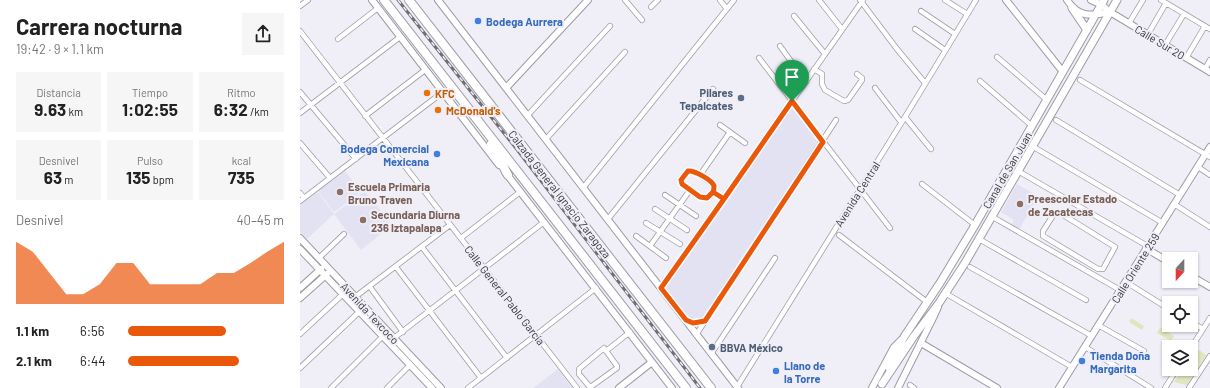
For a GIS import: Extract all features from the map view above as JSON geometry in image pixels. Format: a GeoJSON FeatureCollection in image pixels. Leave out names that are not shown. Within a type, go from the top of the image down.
{"type":"FeatureCollection","features":[{"type":"Feature","properties":{"kind":"highway","name":"Calzada General Ignacio Zaragoza"},"geometry":{"type":"LineString","coordinates":[[384,0],[686,388]]}},
{"type":"Feature","properties":{"kind":"highway","name":"Calzada General Ignacio Zaragoza"},"geometry":{"type":"LineString","coordinates":[[409,0],[711,388]]}},
{"type":"Feature","properties":{"kind":"highway"},"geometry":{"type":"LineString","coordinates":[[480,124],[508,175]]}},
{"type":"Feature","properties":{"kind":"main road"},"geometry":{"type":"LineString","coordinates":[[372,0],[672,388]]}},
{"type":"Feature","properties":{"kind":"main road","name":"Calzada General Ignacio Zaragoza"},"geometry":{"type":"LineString","coordinates":[[438,0],[738,387]]}},
{"type":"Feature","properties":{"kind":"main road"},"geometry":{"type":"LineString","coordinates":[[506,88],[588,0]]}},
{"type":"Feature","properties":{"kind":"main road"},"geometry":{"type":"LineString","coordinates":[[1006,0],[1063,72]]}},
{"type":"Feature","properties":{"kind":"main road"},"geometry":{"type":"LineString","coordinates":[[1067,0],[1084,14],[1096,15],[1110,12]]}},
{"type":"Feature","properties":{"kind":"main road","name":"Calle Sur 20"},"geometry":{"type":"LineString","coordinates":[[1091,0],[1103,2],[1110,12],[1207,70]]}},
{"type":"Feature","properties":{"kind":"main road","name":"Canal de San Juan"},"geometry":{"type":"LineString","coordinates":[[881,386],[945,293],[1020,172],[1032,146],[1117,0]]}},
{"type":"Feature","properties":{"kind":"main road","name":"Canal de San Juan"},"geometry":{"type":"LineString","coordinates":[[881,386],[904,337],[975,225],[1103,2]]}},
{"type":"Feature","properties":{"kind":"main road"},"geometry":{"type":"LineString","coordinates":[[1072,4],[1087,30]]}},
{"type":"Feature","properties":{"kind":"main road","name":"Calle Oriente 259"},"geometry":{"type":"LineString","coordinates":[[1059,388],[1174,204],[1198,167],[1208,156],[1210,147]]}},
{"type":"Feature","properties":{"kind":"main road","name":"Avenida Texcoco"},"geometry":{"type":"LineString","coordinates":[[300,238],[438,387]]}},
{"type":"Feature","properties":{"kind":"main road","name":"Avenida Texcoco"},"geometry":{"type":"LineString","coordinates":[[300,249],[432,388]]}},
{"type":"Feature","properties":{"kind":"main road"},"geometry":{"type":"LineString","coordinates":[[1147,249],[1162,258]]}},
{"type":"Feature","properties":{"kind":"main road"},"geometry":{"type":"LineString","coordinates":[[300,288],[325,265]]}},
{"type":"Feature","properties":{"kind":"main road"},"geometry":{"type":"LineString","coordinates":[[300,298],[330,271]]}},
{"type":"Feature","properties":{"kind":"main road"},"geometry":{"type":"LineString","coordinates":[[1198,280],[1210,288]]}},
{"type":"Feature","properties":{"kind":"main road","name":"Canal de San Juan"},"geometry":{"type":"LineString","coordinates":[[898,388],[934,318],[939,302]]}},
{"type":"Feature","properties":{"kind":"main road","name":"Canal de San Juan"},"geometry":{"type":"LineString","coordinates":[[872,388],[894,347],[904,337]]}},
{"type":"Feature","properties":{"kind":"main road"},"geometry":{"type":"LineString","coordinates":[[921,343],[997,388]]}},
{"type":"Feature","properties":{"kind":"main road"},"geometry":{"type":"LineString","coordinates":[[619,388],[652,362]]}},
{"type":"Feature","properties":{"kind":"street"},"geometry":{"type":"LineString","coordinates":[[300,6],[308,0]]}},
{"type":"Feature","properties":{"kind":"street"},"geometry":{"type":"LineString","coordinates":[[625,0],[642,20]]}},
{"type":"Feature","properties":{"kind":"street"},"geometry":{"type":"LineString","coordinates":[[651,7],[658,0]]}},
{"type":"Feature","properties":{"kind":"street"},"geometry":{"type":"LineString","coordinates":[[720,0],[727,9]]}},
{"type":"Feature","properties":{"kind":"street"},"geometry":{"type":"LineString","coordinates":[[583,188],[734,0]]}},
{"type":"Feature","properties":{"kind":"street"},"geometry":{"type":"LineString","coordinates":[[819,0],[842,29]]}},
{"type":"Feature","properties":{"kind":"street"},"geometry":{"type":"LineString","coordinates":[[661,288],[862,0],[896,49],[925,83]]}},
{"type":"Feature","properties":{"kind":"street"},"geometry":{"type":"LineString","coordinates":[[945,0],[967,14]]}},
{"type":"Feature","properties":{"kind":"street","name":"Avenida Central"},"geometry":{"type":"LineString","coordinates":[[738,387],[976,0]]}},
{"type":"Feature","properties":{"kind":"street"},"geometry":{"type":"LineString","coordinates":[[1129,23],[1143,0]]}},
{"type":"Feature","properties":{"kind":"street"},"geometry":{"type":"LineString","coordinates":[[1161,0],[1210,29]]}},
{"type":"Feature","properties":{"kind":"street"},"geometry":{"type":"LineString","coordinates":[[1148,34],[1166,3]]}},
{"type":"Feature","properties":{"kind":"street"},"geometry":{"type":"LineString","coordinates":[[338,39],[378,8]]}},
{"type":"Feature","properties":{"kind":"street"},"geometry":{"type":"LineString","coordinates":[[921,11],[955,34]]}},
{"type":"Feature","properties":{"kind":"street"},"geometry":{"type":"LineString","coordinates":[[1165,45],[1184,14]]}},
{"type":"Feature","properties":{"kind":"street"},"geometry":{"type":"LineString","coordinates":[[794,16],[824,54]]}},
{"type":"Feature","properties":{"kind":"street"},"geometry":{"type":"LineString","coordinates":[[528,116],[610,26]]}},
{"type":"Feature","properties":{"kind":"street"},"geometry":{"type":"LineString","coordinates":[[1186,58],[1205,26]]}},
{"type":"Feature","properties":{"kind":"street"},"geometry":{"type":"LineString","coordinates":[[915,29],[945,50]]}},
{"type":"Feature","properties":{"kind":"street","name":"Calle General Pablo García"},"geometry":{"type":"LineString","coordinates":[[300,32],[577,388]]}},
{"type":"Feature","properties":{"kind":"street"},"geometry":{"type":"LineString","coordinates":[[300,113],[400,36]]}},
{"type":"Feature","properties":{"kind":"street"},"geometry":{"type":"LineString","coordinates":[[780,46],[806,82]]}},
{"type":"Feature","properties":{"kind":"street"},"geometry":{"type":"LineString","coordinates":[[546,139],[625,52]]}},
{"type":"Feature","properties":{"kind":"street"},"geometry":{"type":"LineString","coordinates":[[759,58],[890,228]]}},
{"type":"Feature","properties":{"kind":"street"},"geometry":{"type":"LineString","coordinates":[[997,58],[1047,100]]}},
{"type":"Feature","properties":{"kind":"street"},"geometry":{"type":"LineString","coordinates":[[1207,70],[1210,60]]}},
{"type":"Feature","properties":{"kind":"street"},"geometry":{"type":"LineString","coordinates":[[365,116],[425,70]]}},
{"type":"Feature","properties":{"kind":"street"},"geometry":{"type":"LineString","coordinates":[[814,70],[822,74],[822,84],[826,90],[844,101],[848,100],[862,80],[862,78],[857,74]]}},
{"type":"Feature","properties":{"kind":"street"},"geometry":{"type":"LineString","coordinates":[[1080,80],[1208,156]]}},
{"type":"Feature","properties":{"kind":"street"},"geometry":{"type":"LineString","coordinates":[[980,81],[1032,126]]}},
{"type":"Feature","properties":{"kind":"street"},"geometry":{"type":"LineString","coordinates":[[875,88],[901,122]]}},
{"type":"Feature","properties":{"kind":"street"},"geometry":{"type":"LineString","coordinates":[[608,219],[712,90]]}},
{"type":"Feature","properties":{"kind":"street"},"geometry":{"type":"LineString","coordinates":[[300,92],[356,159]]}},
{"type":"Feature","properties":{"kind":"street"},"geometry":{"type":"LineString","coordinates":[[300,193],[302,200],[442,92]]}},
{"type":"Feature","properties":{"kind":"street"},"geometry":{"type":"LineString","coordinates":[[905,117],[931,150]]}},
{"type":"Feature","properties":{"kind":"street"},"geometry":{"type":"LineString","coordinates":[[696,334],[836,120]]}},
{"type":"Feature","properties":{"kind":"street"},"geometry":{"type":"LineString","coordinates":[[1056,120],[1180,195]]}},
{"type":"Feature","properties":{"kind":"street"},"geometry":{"type":"LineString","coordinates":[[720,125],[745,143]]}},
{"type":"Feature","properties":{"kind":"street"},"geometry":{"type":"LineString","coordinates":[[700,175],[730,132]]}},
{"type":"Feature","properties":{"kind":"street"},"geometry":{"type":"LineString","coordinates":[[300,143],[330,178]]}},
{"type":"Feature","properties":{"kind":"street"},"geometry":{"type":"LineString","coordinates":[[1032,146],[1163,223]]}},
{"type":"Feature","properties":{"kind":"street"},"geometry":{"type":"LineString","coordinates":[[1198,167],[1210,175]]}},
{"type":"Feature","properties":{"kind":"street"},"geometry":{"type":"LineString","coordinates":[[691,170],[712,183],[714,188],[713,192],[708,198],[705,199],[690,190],[682,184],[681,180],[688,171],[691,170]]}},
{"type":"Feature","properties":{"kind":"street"},"geometry":{"type":"LineString","coordinates":[[1020,172],[1144,244],[1147,249]]}},
{"type":"Feature","properties":{"kind":"street"},"geometry":{"type":"LineString","coordinates":[[922,184],[975,225]]}},
{"type":"Feature","properties":{"kind":"street"},"geometry":{"type":"LineString","coordinates":[[650,246],[690,190]]}},
{"type":"Feature","properties":{"kind":"street"},"geometry":{"type":"LineString","coordinates":[[461,238],[520,192]]}},
{"type":"Feature","properties":{"kind":"street"},"geometry":{"type":"LineString","coordinates":[[713,192],[724,199]]}},
{"type":"Feature","properties":{"kind":"street"},"geometry":{"type":"LineString","coordinates":[[665,195],[696,216]]}},
{"type":"Feature","properties":{"kind":"street"},"geometry":{"type":"LineString","coordinates":[[1174,204],[1210,227]]}},
{"type":"Feature","properties":{"kind":"street"},"geometry":{"type":"LineString","coordinates":[[655,209],[687,230]]}},
{"type":"Feature","properties":{"kind":"street"},"geometry":{"type":"LineString","coordinates":[[1057,212],[1115,247],[1104,268],[1101,270],[1065,250],[1042,234],[1054,214],[1057,212]]}},
{"type":"Feature","properties":{"kind":"street"},"geometry":{"type":"LineString","coordinates":[[992,216],[1120,290]]}},
{"type":"Feature","properties":{"kind":"street"},"geometry":{"type":"LineString","coordinates":[[331,388],[382,337],[394,338],[403,332],[544,222]]}},
{"type":"Feature","properties":{"kind":"street"},"geometry":{"type":"LineString","coordinates":[[646,223],[680,244]]}},
{"type":"Feature","properties":{"kind":"street"},"geometry":{"type":"LineString","coordinates":[[355,297],[450,225]]}},
{"type":"Feature","properties":{"kind":"street"},"geometry":{"type":"LineString","coordinates":[[319,258],[344,234]]}},
{"type":"Feature","properties":{"kind":"street"},"geometry":{"type":"LineString","coordinates":[[839,235],[927,302]]}},
{"type":"Feature","properties":{"kind":"street"},"geometry":{"type":"LineString","coordinates":[[636,236],[666,258]]}},
{"type":"Feature","properties":{"kind":"street"},"geometry":{"type":"LineString","coordinates":[[979,239],[1086,300]]}},
{"type":"Feature","properties":{"kind":"street"},"geometry":{"type":"LineString","coordinates":[[422,247],[507,358]]}},
{"type":"Feature","properties":{"kind":"street"},"geometry":{"type":"LineString","coordinates":[[1061,256],[1065,250]]}},
{"type":"Feature","properties":{"kind":"street"},"geometry":{"type":"LineString","coordinates":[[711,354],[775,258]]}},
{"type":"Feature","properties":{"kind":"street"},"geometry":{"type":"LineString","coordinates":[[396,267],[481,378]]}},
{"type":"Feature","properties":{"kind":"street"},"geometry":{"type":"LineString","coordinates":[[970,267],[1092,336]]}},
{"type":"Feature","properties":{"kind":"street"},"geometry":{"type":"LineString","coordinates":[[1126,282],[1162,305]]}},
{"type":"Feature","properties":{"kind":"street"},"geometry":{"type":"LineString","coordinates":[[370,287],[403,332]]}},
{"type":"Feature","properties":{"kind":"street"},"geometry":{"type":"LineString","coordinates":[[468,388],[596,288]]}},
{"type":"Feature","properties":{"kind":"street"},"geometry":{"type":"LineString","coordinates":[[945,293],[1072,367]]}},
{"type":"Feature","properties":{"kind":"street"},"geometry":{"type":"LineString","coordinates":[[300,334],[342,294]]}},
{"type":"Feature","properties":{"kind":"street"},"geometry":{"type":"LineString","coordinates":[[300,368],[359,312]]}},
{"type":"Feature","properties":{"kind":"street"},"geometry":{"type":"LineString","coordinates":[[1196,340],[1210,318]]}},
{"type":"Feature","properties":{"kind":"street"},"geometry":{"type":"LineString","coordinates":[[686,320],[693,323],[705,321]]}},
{"type":"Feature","properties":{"kind":"street"},"geometry":{"type":"LineString","coordinates":[[1098,325],[1144,351]]}},
{"type":"Feature","properties":{"kind":"street"},"geometry":{"type":"LineString","coordinates":[[1198,327],[1203,330]]}},
{"type":"Feature","properties":{"kind":"street"},"geometry":{"type":"LineString","coordinates":[[606,351],[618,367],[590,386],[579,374],[579,369],[603,349],[606,351],[630,332]]}},
{"type":"Feature","properties":{"kind":"street"},"geometry":{"type":"LineString","coordinates":[[1085,346],[1150,388]]}},
{"type":"Feature","properties":{"kind":"street"},"geometry":{"type":"LineString","coordinates":[[1189,388],[1210,356]]}},
{"type":"Feature","properties":{"kind":"street"},"geometry":{"type":"LineString","coordinates":[[387,388],[410,365]]}},
{"type":"Feature","properties":{"kind":"street"},"geometry":{"type":"LineString","coordinates":[[1165,388],[1173,376]]}},
{"type":"Feature","properties":{"kind":"shaded area"},"geometry":{"type":"Polygon","coordinates":[[[792,104],[821,142],[706,316],[702,319],[695,320],[689,318],[664,287],[792,104]]]}},
{"type":"Feature","properties":{"kind":"shaded area","name":"Escuela Primaria Bruno Traven"},"geometry":{"type":"Polygon","coordinates":[[[345,171],[361,192],[334,212],[318,191],[345,171]]]}},
{"type":"Feature","properties":{"kind":"shaded area","name":"Preescolar Estado de Zacatecas"},"geometry":{"type":"Polygon","coordinates":[[[1017,184],[1038,196],[1019,230],[1011,225],[1014,220],[1001,212],[1017,184]]]}},
{"type":"Feature","properties":{"kind":"shaded area","name":"Secundaria Diurna 236 Iztapalapa"},"geometry":{"type":"Polygon","coordinates":[[[365,191],[368,196],[370,195],[391,226],[361,250],[334,214],[365,191]]]}},
{"type":"Feature","properties":{"kind":"shaded area"},"geometry":{"type":"Polygon","coordinates":[[[318,192],[334,214],[307,239],[300,232],[300,205],[318,192]]]}},
{"type":"Feature","properties":{"kind":"shaded area"},"geometry":{"type":"Polygon","coordinates":[[[558,369],[572,388],[533,388],[558,369]]]}},
{"type":"Feature","properties":{"kind":"green space"},"geometry":{"type":"Polygon","coordinates":[[[1131,318],[1144,326],[1142,330],[1129,322],[1131,318]]]}},
{"type":"Feature","properties":{"kind":"green space"},"geometry":{"type":"Polygon","coordinates":[[[1160,328],[1162,329],[1162,332],[1167,332],[1174,336],[1172,340],[1169,340],[1157,333],[1160,328]]]}},
{"type":"Feature","properties":{"kind":"green space"},"geometry":{"type":"Polygon","coordinates":[[[1198,349],[1206,355],[1198,368],[1198,349]]]}},
{"type":"Feature","properties":{"kind":"green space"},"geometry":{"type":"Polygon","coordinates":[[[1178,376],[1192,376],[1187,385],[1174,382],[1178,376]]]}},
{"type":"Feature","properties":{"kind":"railway"},"geometry":{"type":"LineString","coordinates":[[398,0],[515,147],[700,388]]}},
{"type":"Feature","properties":{"kind":"place","name":"Bodega Aurrera"},"geometry":{"type":"Point","coordinates":[478,21]}},
{"type":"Feature","properties":{"kind":"place","name":"KFC"},"geometry":{"type":"Point","coordinates":[427,93]}},
{"type":"Feature","properties":{"kind":"place","name":"Pilares Tepalcates"},"geometry":{"type":"Point","coordinates":[741,98]}},
{"type":"Feature","properties":{"kind":"place","name":"McDonald's"},"geometry":{"type":"Point","coordinates":[438,110]}},
{"type":"Feature","properties":{"kind":"place","name":"Bodega Comercial Mexicana"},"geometry":{"type":"Point","coordinates":[437,154]}},
{"type":"Feature","properties":{"kind":"place","name":"Escuela Primaria Bruno Traven"},"geometry":{"type":"Point","coordinates":[340,192]}},
{"type":"Feature","properties":{"kind":"place","name":"Preescolar Estado de Zacatecas"},"geometry":{"type":"Point","coordinates":[1020,204]}},
{"type":"Feature","properties":{"kind":"place","name":"Secundaria Diurna 236 Iztapalapa"},"geometry":{"type":"Point","coordinates":[363,220]}},
{"type":"Feature","properties":{"kind":"place","name":"BBVA México"},"geometry":{"type":"Point","coordinates":[712,347]}},
{"type":"Feature","properties":{"kind":"place","name":"Tienda Doña Margarita"},"geometry":{"type":"Point","coordinates":[1082,361]}},
{"type":"Feature","properties":{"kind":"place","name":"Llano de la Torre"},"geometry":{"type":"Point","coordinates":[776,371]}},
{"type":"Feature","properties":{"kind":"route"},"geometry":{"type":"LineString","coordinates":[[792,101],[724,199],[713,192],[714,185],[712,183],[691,170],[688,171],[681,180],[682,184],[702,198],[707,198],[713,192],[718,196],[724,199],[661,288],[686,320],[693,323],[705,321],[823,142],[792,101]]}}]}
